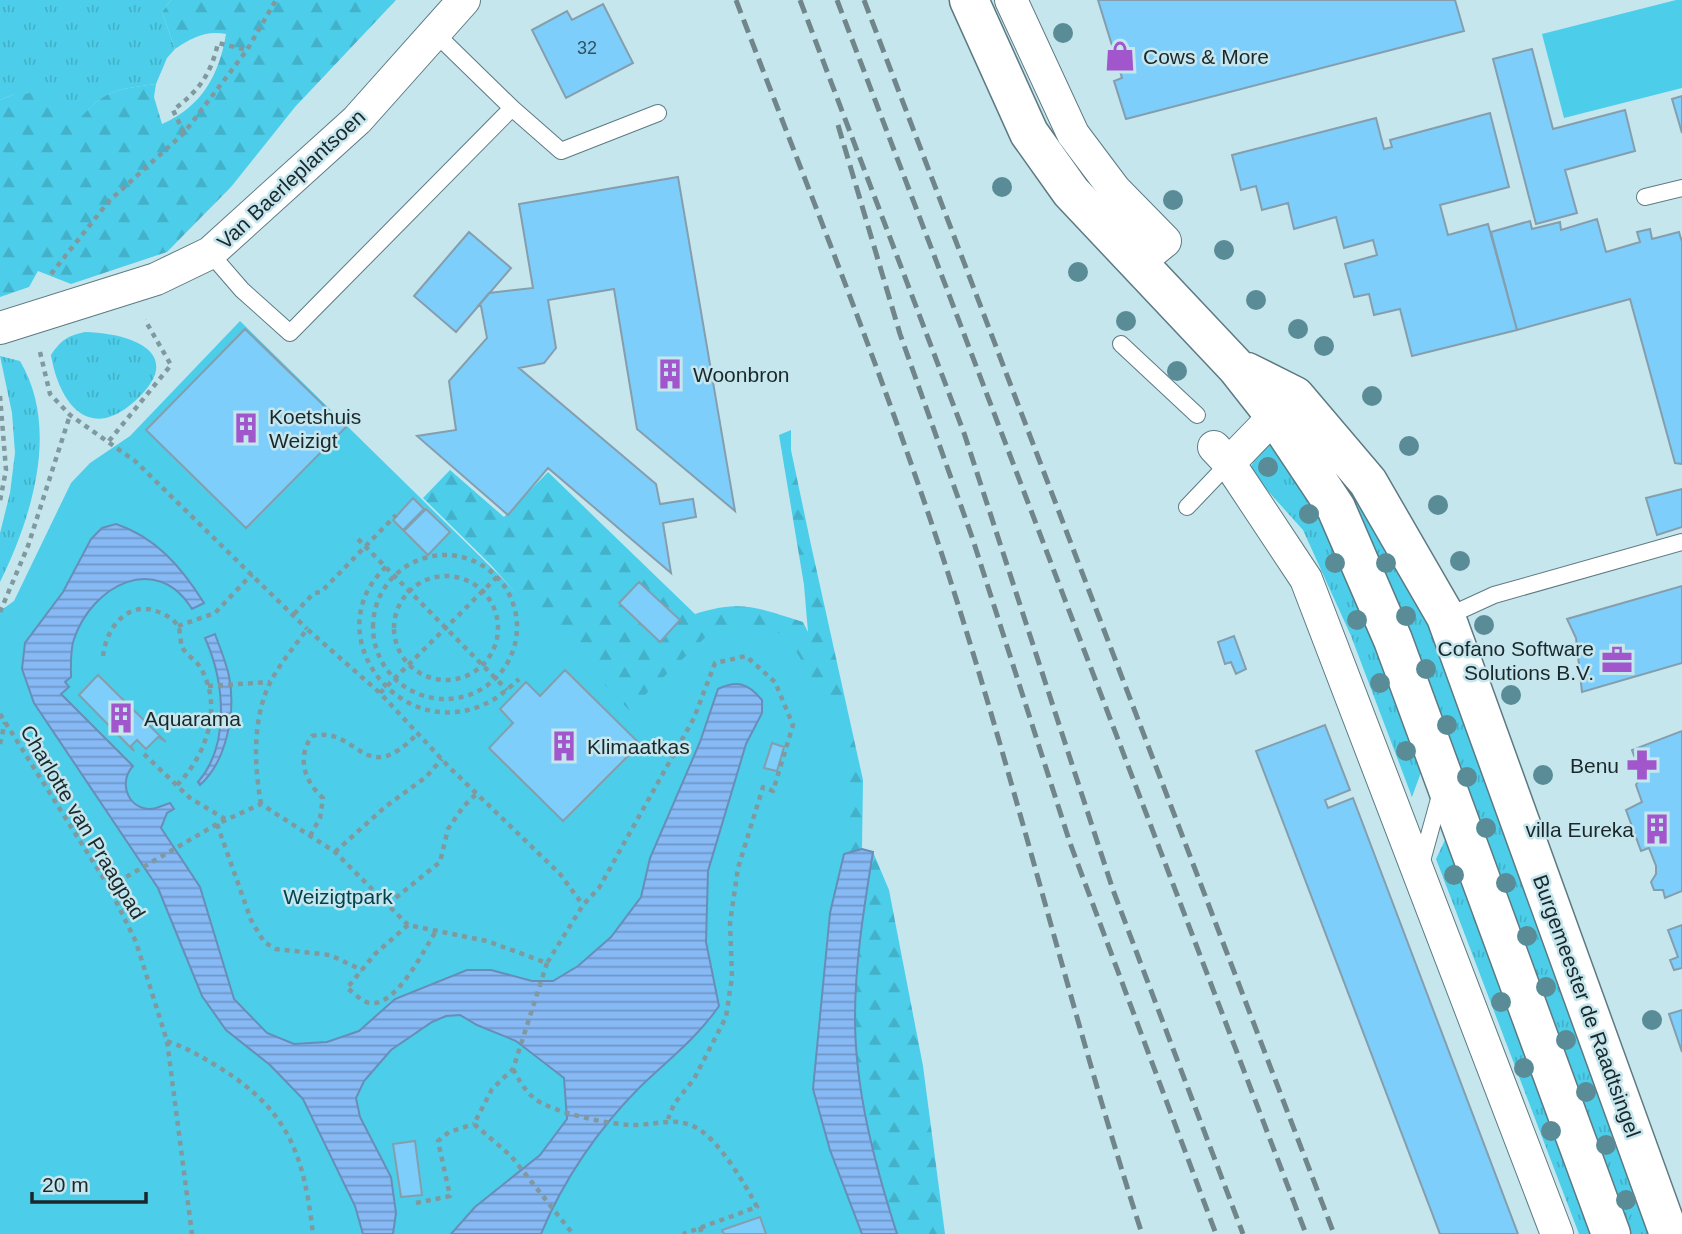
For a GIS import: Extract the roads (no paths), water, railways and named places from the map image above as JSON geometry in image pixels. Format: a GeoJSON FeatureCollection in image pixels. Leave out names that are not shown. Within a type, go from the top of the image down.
{"type":"FeatureCollection","features":[{"type":"Feature","properties":{"kind":"main road","name":"Burgemeester de Raadtsingel"},"geometry":{"type":"LineString","coordinates":[[969,0],[1029,133],[1071,192],[1152,252],[1237,368],[1284,406],[1368,482],[1446,617],[1669,1234]]}},
{"type":"Feature","properties":{"kind":"main road","name":"Burgemeester de Raadtsingel"},"geometry":{"type":"LineString","coordinates":[[1284,406],[1336,508],[1393,640],[1611,1234]]}},
{"type":"Feature","properties":{"kind":"street","name":"Van Baerleplantsoen"},"geometry":{"type":"LineString","coordinates":[[0,328],[156,279],[210,253],[357,120],[464,0]]}},
{"type":"Feature","properties":{"kind":"street","name":"Burgemeester de Raadtsingel"},"geometry":{"type":"LineString","coordinates":[[1011,0],[1073,134],[1115,190],[1152,252]]}},
{"type":"Feature","properties":{"kind":"street"},"geometry":{"type":"LineString","coordinates":[[1284,406],[1221,455],[1306,579],[1557,1234]]}},
{"type":"Feature","properties":{"kind":"lane"},"geometry":{"type":"LineString","coordinates":[[435,33],[512,108],[561,151],[659,113]]}},
{"type":"Feature","properties":{"kind":"lane"},"geometry":{"type":"LineString","coordinates":[[210,253],[242,290],[290,334],[512,108]]}},
{"type":"Feature","properties":{"kind":"lane"},"geometry":{"type":"LineString","coordinates":[[1645,197],[1682,188]]}},
{"type":"Feature","properties":{"kind":"lane"},"geometry":{"type":"LineString","coordinates":[[1121,344],[1197,415]]}},
{"type":"Feature","properties":{"kind":"lane"},"geometry":{"type":"LineString","coordinates":[[1187,507],[1221,455]]}},
{"type":"Feature","properties":{"kind":"lane"},"geometry":{"type":"LineString","coordinates":[[1446,617],[1494,595],[1682,542]]}},
{"type":"Feature","properties":{"kind":"lane"},"geometry":{"type":"LineString","coordinates":[[1419,873],[1444,779]]}},
{"type":"Feature","properties":{"kind":"railway"},"geometry":{"type":"LineString","coordinates":[[736,0],[850,296],[955,595],[1142,1234]]}},
{"type":"Feature","properties":{"kind":"railway"},"geometry":{"type":"LineString","coordinates":[[800,0],[964,433],[1113,890],[1243,1234]]}},
{"type":"Feature","properties":{"kind":"railway"},"geometry":{"type":"LineString","coordinates":[[837,0],[1306,1234]]}},
{"type":"Feature","properties":{"kind":"railway"},"geometry":{"type":"LineString","coordinates":[[864,0],[1334,1234]]}},
{"type":"Feature","properties":{"kind":"railway"},"geometry":{"type":"LineString","coordinates":[[838,125],[900,334],[972,537],[1070,843],[1216,1234]]}},
{"type":"Feature","properties":{"kind":"place","name":"Cows & More"},"geometry":{"type":"Point","coordinates":[1120,56]}},
{"type":"Feature","properties":{"kind":"place","name":"Woonbron"},"geometry":{"type":"Point","coordinates":[670,374]}},
{"type":"Feature","properties":{"kind":"place","name":"Koetshuis Weizigt"},"geometry":{"type":"Point","coordinates":[246,428]}},
{"type":"Feature","properties":{"kind":"place","name":"Cofano Software Solutions B.V."},"geometry":{"type":"Point","coordinates":[1617,660]}},
{"type":"Feature","properties":{"kind":"place","name":"Aquarama"},"geometry":{"type":"Point","coordinates":[121,718]}},
{"type":"Feature","properties":{"kind":"place","name":"Klimaatkas"},"geometry":{"type":"Point","coordinates":[564,746]}},
{"type":"Feature","properties":{"kind":"place","name":"Benu"},"geometry":{"type":"Point","coordinates":[1642,765]}},
{"type":"Feature","properties":{"kind":"place","name":"villa Eureka"},"geometry":{"type":"Point","coordinates":[1657,829]}},
{"type":"Feature","properties":{"kind":"park label","name":"Weizigtpark"},"geometry":{"type":"Point","coordinates":[338,896]}}]}
